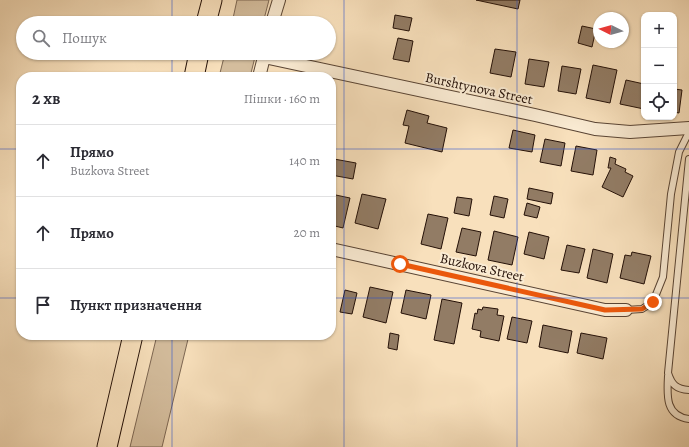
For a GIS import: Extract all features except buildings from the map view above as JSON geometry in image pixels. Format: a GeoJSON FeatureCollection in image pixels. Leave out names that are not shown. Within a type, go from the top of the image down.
{"type":"FeatureCollection","features":[{"type":"Feature","properties":{"kind":"main road"},"geometry":{"type":"LineString","coordinates":[[208,16],[212,0]]}},
{"type":"Feature","properties":{"kind":"main road"},"geometry":{"type":"LineString","coordinates":[[195,72],[198,60]]}},
{"type":"Feature","properties":{"kind":"main road"},"geometry":{"type":"LineString","coordinates":[[107,447],[132,340]]}},
{"type":"Feature","properties":{"kind":"street"},"geometry":{"type":"LineString","coordinates":[[274,16],[279,0]]}},
{"type":"Feature","properties":{"kind":"street"},"geometry":{"type":"LineString","coordinates":[[260,72],[264,60]]}},
{"type":"Feature","properties":{"kind":"street","name":"Burshtynova Street"},"geometry":{"type":"LineString","coordinates":[[288,60],[595,129],[630,132],[689,128]]}},
{"type":"Feature","properties":{"kind":"street","name":"Buzkova Street"},"geometry":{"type":"LineString","coordinates":[[336,250],[605,310],[626,310]]}},
{"type":"Feature","properties":{"kind":"lane"},"geometry":{"type":"LineString","coordinates":[[626,310],[642,309],[653,302],[663,277],[671,194],[679,152],[689,132]]}},
{"type":"Feature","properties":{"kind":"lane"},"geometry":{"type":"LineString","coordinates":[[689,159],[666,398],[671,410],[682,418],[689,419]]}},
{"type":"Feature","properties":{"kind":"lane"},"geometry":{"type":"LineString","coordinates":[[668,373],[671,383],[677,388],[689,390]]}},
{"type":"Feature","properties":{"kind":"shaded area"},"geometry":{"type":"Polygon","coordinates":[[[237,0],[269,0],[265,16],[234,16],[237,0]]]}},
{"type":"Feature","properties":{"kind":"shaded area"},"geometry":{"type":"Polygon","coordinates":[[[223,60],[254,60],[251,72],[220,72],[223,60]]]}},
{"type":"Feature","properties":{"kind":"shaded area"},"geometry":{"type":"Polygon","coordinates":[[[156,340],[188,340],[162,447],[130,447],[156,340]]]}},
{"type":"Feature","properties":{"kind":"route"},"geometry":{"type":"LineString","coordinates":[[400,264],[605,310],[642,309],[653,302]]}}]}
